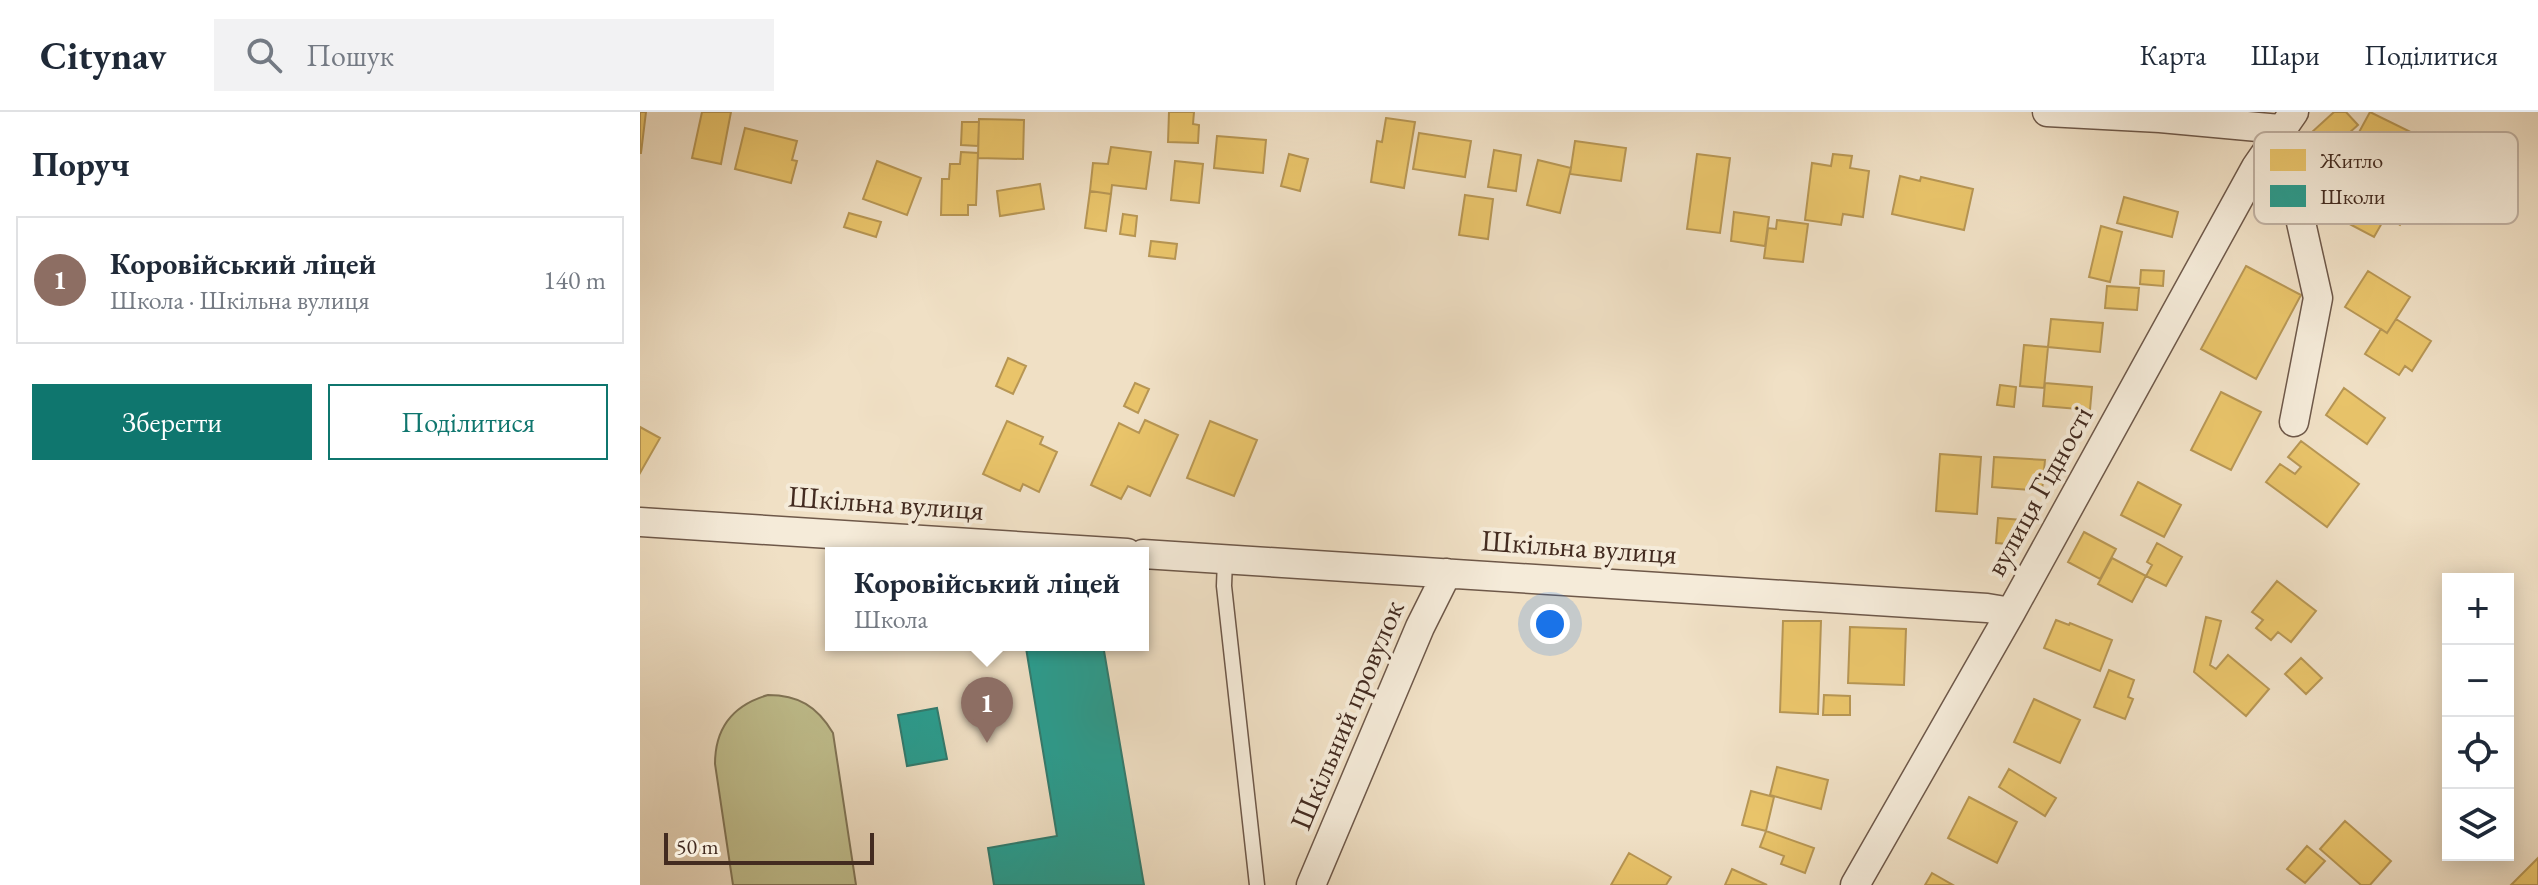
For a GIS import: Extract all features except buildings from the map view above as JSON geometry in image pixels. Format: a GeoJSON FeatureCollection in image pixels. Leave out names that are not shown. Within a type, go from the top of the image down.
{"type":"FeatureCollection","features":[{"type":"Feature","properties":{"kind":"street"},"geometry":{"type":"LineString","coordinates":[[2047,112],[2287,121]]}},
{"type":"Feature","properties":{"kind":"street","name":"вулиця Гідності"},"geometry":{"type":"LineString","coordinates":[[1855,885],[2011,612],[2254,171]]}},
{"type":"Feature","properties":{"kind":"street"},"geometry":{"type":"LineString","coordinates":[[2294,422],[2318,298],[2305,224]]}},
{"type":"Feature","properties":{"kind":"street","name":"Шкільна вулиця"},"geometry":{"type":"LineString","coordinates":[[640,522],[1033,547]]}},
{"type":"Feature","properties":{"kind":"street","name":"Шкільна вулиця"},"geometry":{"type":"LineString","coordinates":[[1149,554],[2011,612]]}},
{"type":"Feature","properties":{"kind":"street","name":"Шкільний провулок"},"geometry":{"type":"LineString","coordinates":[[1311,885],[1410,649],[1447,573]]}},
{"type":"Feature","properties":{"kind":"lane"},"geometry":{"type":"LineString","coordinates":[[1225,559],[1224,586],[1257,885]]}},
{"type":"Feature","properties":{"kind":"shaded area"},"geometry":{"type":"Polygon","coordinates":[[[768,695],[789,697],[806,704],[833,733],[856,885],[733,885],[715,764],[718,739],[728,719],[736,711],[768,695]]]}},
{"type":"Feature","properties":{"kind":"place","name":"Коровійський ліцей"},"geometry":{"type":"Point","coordinates":[987,743]}}]}
